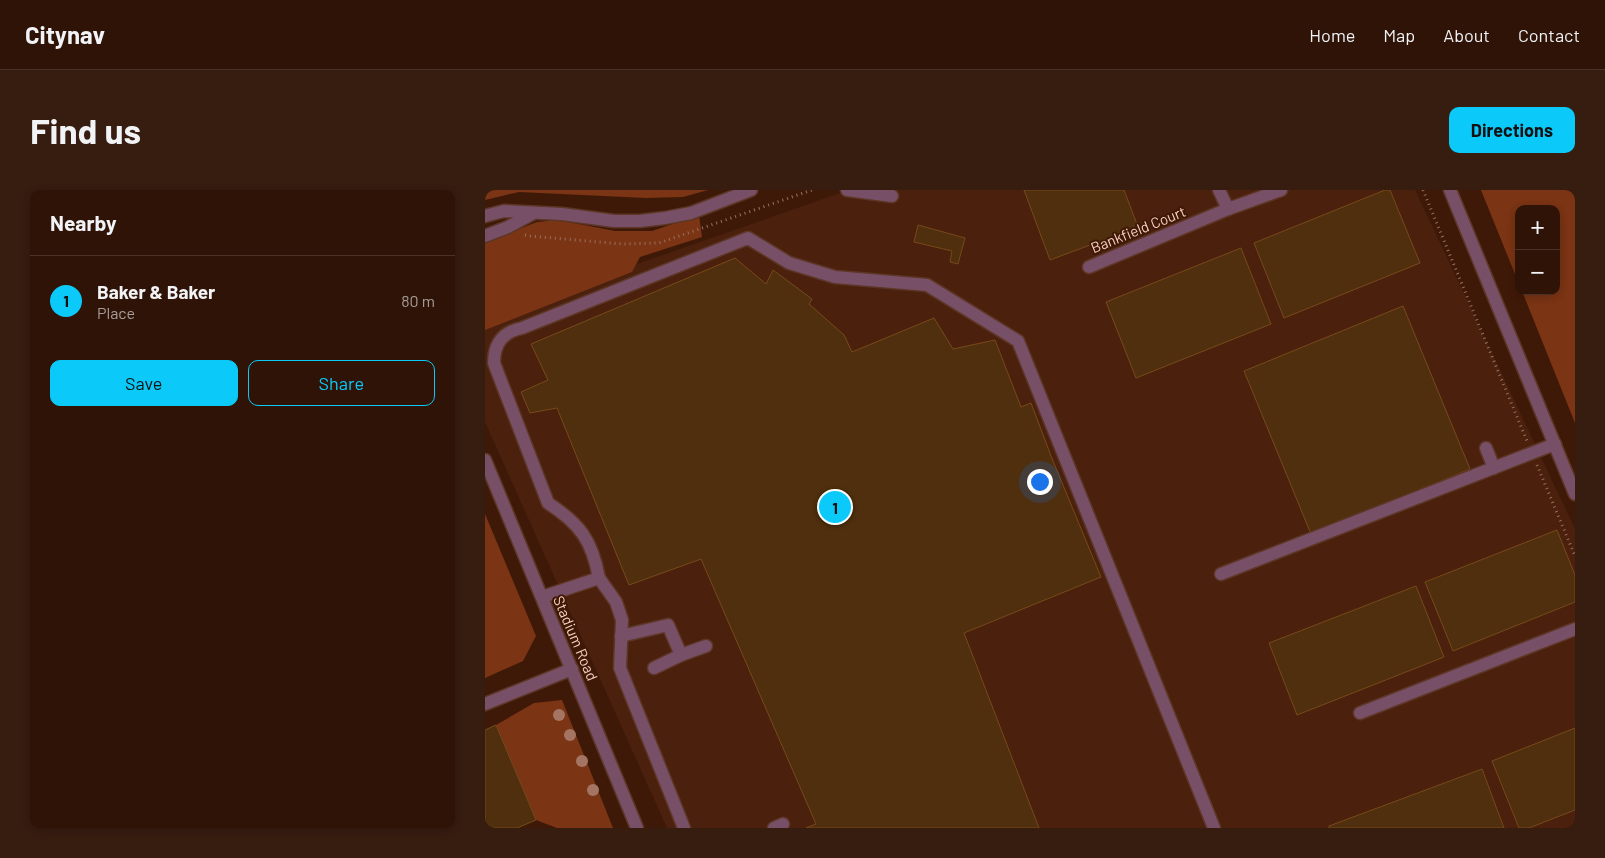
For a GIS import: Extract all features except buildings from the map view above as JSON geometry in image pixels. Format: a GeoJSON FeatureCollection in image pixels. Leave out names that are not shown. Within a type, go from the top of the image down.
{"type":"FeatureCollection","features":[{"type":"Feature","properties":{"kind":"street"},"geometry":{"type":"LineString","coordinates":[[485,216],[504,211],[562,214],[613,221],[640,221],[691,213],[751,190]]}},
{"type":"Feature","properties":{"kind":"street"},"geometry":{"type":"LineString","coordinates":[[847,190],[892,196]]}},
{"type":"Feature","properties":{"kind":"street"},"geometry":{"type":"LineString","coordinates":[[1219,190],[1228,210]]}},
{"type":"Feature","properties":{"kind":"street","name":"Bankfield Court"},"geometry":{"type":"LineString","coordinates":[[1089,267],[1281,190]]}},
{"type":"Feature","properties":{"kind":"street"},"geometry":{"type":"LineString","coordinates":[[1450,190],[1575,494]]}},
{"type":"Feature","properties":{"kind":"street"},"geometry":{"type":"LineString","coordinates":[[485,236],[534,213]]}},
{"type":"Feature","properties":{"kind":"street"},"geometry":{"type":"LineString","coordinates":[[684,828],[620,668],[622,620],[616,602],[599,578],[595,556],[584,534],[568,516],[548,503],[494,363],[494,353],[497,343],[503,335],[512,330],[748,238],[789,263],[835,278],[927,285],[1018,341],[1214,828]]}},
{"type":"Feature","properties":{"kind":"street"},"geometry":{"type":"LineString","coordinates":[[1221,574],[1555,444]]}},
{"type":"Feature","properties":{"kind":"street"},"geometry":{"type":"LineString","coordinates":[[1486,448],[1494,468]]}},
{"type":"Feature","properties":{"kind":"street","name":"Stadium Road"},"geometry":{"type":"LineString","coordinates":[[485,460],[637,828]]}},
{"type":"Feature","properties":{"kind":"street"},"geometry":{"type":"LineString","coordinates":[[542,597],[599,578]]}},
{"type":"Feature","properties":{"kind":"street"},"geometry":{"type":"LineString","coordinates":[[621,636],[669,625],[681,655]]}},
{"type":"Feature","properties":{"kind":"street"},"geometry":{"type":"LineString","coordinates":[[1360,713],[1575,630]]}},
{"type":"Feature","properties":{"kind":"street"},"geometry":{"type":"LineString","coordinates":[[654,668],[706,646]]}},
{"type":"Feature","properties":{"kind":"street"},"geometry":{"type":"LineString","coordinates":[[485,704],[572,669]]}},
{"type":"Feature","properties":{"kind":"path"},"geometry":{"type":"LineString","coordinates":[[1423,190],[1575,556]]}},
{"type":"Feature","properties":{"kind":"shaded area"},"geometry":{"type":"Polygon","coordinates":[[[485,190],[708,190],[683,197],[646,198],[519,192],[485,200],[485,190]]]}},
{"type":"Feature","properties":{"kind":"shaded area"},"geometry":{"type":"Polygon","coordinates":[[[849,190],[1415,190],[1575,529],[1575,828],[667,828],[485,422],[485,317],[849,190]]]}},
{"type":"Feature","properties":{"kind":"shaded area"},"geometry":{"type":"Polygon","coordinates":[[[1481,190],[1575,190],[1575,423],[1524,295],[1560,295],[1560,205],[1515,205],[1515,274],[1481,190]]]}},
{"type":"Feature","properties":{"kind":"shaded area"},"geometry":{"type":"Polygon","coordinates":[[[699,215],[702,237],[640,257],[632,272],[485,330],[485,242],[537,222],[558,220],[615,231],[652,231],[699,215]]]}},
{"type":"Feature","properties":{"kind":"shaded area"},"geometry":{"type":"Polygon","coordinates":[[[485,514],[536,636],[523,661],[485,678],[485,514]]]}},
{"type":"Feature","properties":{"kind":"shaded area"},"geometry":{"type":"Polygon","coordinates":[[[562,700],[613,828],[557,828],[536,820],[496,725],[534,703],[562,700]]]}},
{"type":"Feature","properties":{"kind":"place","name":"Baker & Baker"},"geometry":{"type":"Point","coordinates":[835,507]}}]}
